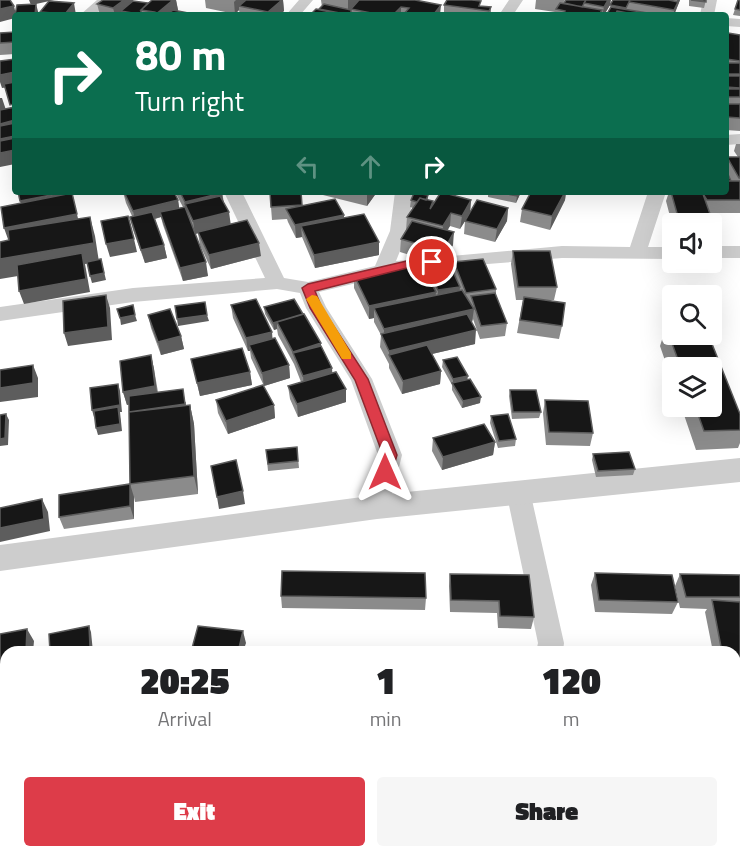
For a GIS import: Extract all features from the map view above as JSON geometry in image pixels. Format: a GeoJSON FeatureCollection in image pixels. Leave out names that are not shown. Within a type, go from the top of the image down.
{"type":"FeatureCollection","features":[{"type":"Feature","properties":{"kind":"street"},"geometry":{"type":"LineString","coordinates":[[91,12],[105,0]]}},
{"type":"Feature","properties":{"kind":"street"},"geometry":{"type":"LineString","coordinates":[[296,12],[306,0]]}},
{"type":"Feature","properties":{"kind":"street"},"geometry":{"type":"LineString","coordinates":[[234,195],[277,283]]}},
{"type":"Feature","properties":{"kind":"street"},"geometry":{"type":"LineString","coordinates":[[383,270],[399,231],[404,195]]}},
{"type":"Feature","properties":{"kind":"street"},"geometry":{"type":"LineString","coordinates":[[637,253],[656,195]]}},
{"type":"Feature","properties":{"kind":"street"},"geometry":{"type":"LineString","coordinates":[[0,314],[133,295],[277,283],[308,288],[411,264],[562,252],[662,253]]}},
{"type":"Feature","properties":{"kind":"street"},"geometry":{"type":"LineString","coordinates":[[722,252],[740,252]]}},
{"type":"Feature","properties":{"kind":"street"},"geometry":{"type":"LineString","coordinates":[[308,288],[316,308],[362,379],[390,455],[377,507]]}},
{"type":"Feature","properties":{"kind":"street"},"geometry":{"type":"LineString","coordinates":[[0,558],[377,507],[740,470]]}},
{"type":"Feature","properties":{"kind":"street"},"geometry":{"type":"LineString","coordinates":[[518,491],[551,646]]}},
{"type":"Feature","properties":{"kind":"building"},"geometry":{"type":"Polygon","coordinates":[[[0,0],[10,0],[14,6],[0,9],[0,0]]]}},
{"type":"Feature","properties":{"kind":"building"},"geometry":{"type":"Polygon","coordinates":[[[103,0],[124,0],[113,8],[97,4],[103,0]]]}},
{"type":"Feature","properties":{"kind":"building"},"geometry":{"type":"Polygon","coordinates":[[[152,0],[173,0],[159,12],[141,10],[152,0]]]}},
{"type":"Feature","properties":{"kind":"building"},"geometry":{"type":"Polygon","coordinates":[[[246,0],[282,0],[268,12],[239,6],[246,0]]]}},
{"type":"Feature","properties":{"kind":"building"},"geometry":{"type":"Polygon","coordinates":[[[359,0],[415,0],[441,5],[436,12],[406,12],[409,8],[401,7],[396,12],[366,12],[351,9],[359,0]]]}},
{"type":"Feature","properties":{"kind":"building"},"geometry":{"type":"Polygon","coordinates":[[[447,0],[481,1],[479,6],[491,7],[489,11],[444,5],[447,0]]]}},
{"type":"Feature","properties":{"kind":"building"},"geometry":{"type":"Polygon","coordinates":[[[566,0],[586,0],[582,7],[564,3],[566,0]]]}},
{"type":"Feature","properties":{"kind":"building"},"geometry":{"type":"Polygon","coordinates":[[[586,0],[608,0],[604,7],[584,3],[586,0]]]}},
{"type":"Feature","properties":{"kind":"building"},"geometry":{"type":"Polygon","coordinates":[[[613,0],[630,0],[626,8],[610,5],[613,0]]]}},
{"type":"Feature","properties":{"kind":"building"},"geometry":{"type":"Polygon","coordinates":[[[630,0],[678,2],[674,10],[629,2],[630,0]]]}},
{"type":"Feature","properties":{"kind":"building"},"geometry":{"type":"Polygon","coordinates":[[[740,0],[740,10],[735,9],[740,0]]]}},
{"type":"Feature","properties":{"kind":"building"},"geometry":{"type":"Polygon","coordinates":[[[49,1],[74,3],[67,12],[40,12],[49,1]]]}},
{"type":"Feature","properties":{"kind":"building"},"geometry":{"type":"Polygon","coordinates":[[[133,1],[148,3],[141,12],[121,11],[133,1]]]}},
{"type":"Feature","properties":{"kind":"building"},"geometry":{"type":"Polygon","coordinates":[[[560,3],[602,10],[601,12],[564,12],[556,9],[560,3]]]}},
{"type":"Feature","properties":{"kind":"building"},"geometry":{"type":"Polygon","coordinates":[[[36,4],[35,12],[16,12],[17,5],[36,4]]]}},
{"type":"Feature","properties":{"kind":"building"},"geometry":{"type":"Polygon","coordinates":[[[324,4],[351,10],[351,12],[334,12],[319,9],[324,4]]]}},
{"type":"Feature","properties":{"kind":"building"},"geometry":{"type":"Polygon","coordinates":[[[611,7],[641,12],[617,11],[608,12],[611,7]]]}},
{"type":"Feature","properties":{"kind":"building"},"geometry":{"type":"Polygon","coordinates":[[[316,9],[330,12],[313,12],[316,9]]]}},
{"type":"Feature","properties":{"kind":"building"},"geometry":{"type":"Polygon","coordinates":[[[12,32],[12,42],[0,43],[0,33],[12,32]]]}},
{"type":"Feature","properties":{"kind":"building"},"geometry":{"type":"Polygon","coordinates":[[[729,33],[740,35],[740,61],[729,59],[729,33]]]}},
{"type":"Feature","properties":{"kind":"building"},"geometry":{"type":"Polygon","coordinates":[[[12,59],[12,73],[0,75],[0,61],[12,59]]]}},
{"type":"Feature","properties":{"kind":"building"},"geometry":{"type":"Polygon","coordinates":[[[729,63],[740,63],[740,74],[729,74],[729,63]]]}},
{"type":"Feature","properties":{"kind":"building"},"geometry":{"type":"Polygon","coordinates":[[[729,76],[740,76],[740,88],[729,87],[729,76]]]}},
{"type":"Feature","properties":{"kind":"building"},"geometry":{"type":"Polygon","coordinates":[[[12,83],[12,105],[10,105],[4,84],[12,83]]]}},
{"type":"Feature","properties":{"kind":"building"},"geometry":{"type":"Polygon","coordinates":[[[729,89],[740,89],[740,97],[729,97],[729,89]]]}},
{"type":"Feature","properties":{"kind":"building"},"geometry":{"type":"Polygon","coordinates":[[[729,104],[740,104],[740,118],[729,117],[729,104]]]}},
{"type":"Feature","properties":{"kind":"building"},"geometry":{"type":"Polygon","coordinates":[[[12,108],[12,121],[0,124],[0,110],[12,108]]]}},
{"type":"Feature","properties":{"kind":"building"},"geometry":{"type":"Polygon","coordinates":[[[12,124],[12,137],[0,139],[0,126],[12,124]]]}},
{"type":"Feature","properties":{"kind":"building"},"geometry":{"type":"Polygon","coordinates":[[[12,139],[12,151],[0,153],[0,141],[12,139]]]}},
{"type":"Feature","properties":{"kind":"building"},"geometry":{"type":"Polygon","coordinates":[[[729,157],[740,157],[739,178],[729,160],[729,157]]]}},
{"type":"Feature","properties":{"kind":"building"},"geometry":{"type":"Polygon","coordinates":[[[729,181],[740,181],[740,200],[707,200],[704,195],[729,195],[729,181]]]}},
{"type":"Feature","properties":{"kind":"building"},"geometry":{"type":"Polygon","coordinates":[[[19,195],[51,195],[20,201],[19,195]]]}},
{"type":"Feature","properties":{"kind":"building"},"geometry":{"type":"Polygon","coordinates":[[[72,195],[77,214],[4,228],[1,207],[72,195]]]}},
{"type":"Feature","properties":{"kind":"building"},"geometry":{"type":"Polygon","coordinates":[[[125,195],[176,195],[178,200],[133,211],[125,195]]]}},
{"type":"Feature","properties":{"kind":"building"},"geometry":{"type":"Polygon","coordinates":[[[182,195],[214,195],[185,202],[182,195]]]}},
{"type":"Feature","properties":{"kind":"building"},"geometry":{"type":"Polygon","coordinates":[[[270,195],[301,195],[302,205],[271,207],[270,195]]]}},
{"type":"Feature","properties":{"kind":"building"},"geometry":{"type":"Polygon","coordinates":[[[413,195],[428,195],[426,200],[420,198],[417,202],[411,200],[413,195]]]}},
{"type":"Feature","properties":{"kind":"building"},"geometry":{"type":"Polygon","coordinates":[[[439,195],[452,195],[471,200],[462,216],[451,213],[443,226],[407,217],[420,198],[433,201],[430,209],[439,195]]]}},
{"type":"Feature","properties":{"kind":"building"},"geometry":{"type":"Polygon","coordinates":[[[529,195],[563,195],[552,216],[522,209],[529,195]]]}},
{"type":"Feature","properties":{"kind":"building"},"geometry":{"type":"Polygon","coordinates":[[[672,195],[703,195],[710,213],[677,213],[672,195]]]}},
{"type":"Feature","properties":{"kind":"building"},"geometry":{"type":"Polygon","coordinates":[[[220,196],[229,212],[193,221],[185,204],[220,196]]]}},
{"type":"Feature","properties":{"kind":"building"},"geometry":{"type":"Polygon","coordinates":[[[335,199],[344,215],[295,225],[286,209],[335,199]]]}},
{"type":"Feature","properties":{"kind":"building"},"geometry":{"type":"Polygon","coordinates":[[[477,200],[508,208],[497,229],[465,221],[477,200]]]}},
{"type":"Feature","properties":{"kind":"building"},"geometry":{"type":"Polygon","coordinates":[[[185,207],[206,262],[180,268],[160,212],[185,207]]]}},
{"type":"Feature","properties":{"kind":"building"},"geometry":{"type":"Polygon","coordinates":[[[152,212],[164,245],[141,250],[130,217],[152,212]]]}},
{"type":"Feature","properties":{"kind":"building"},"geometry":{"type":"Polygon","coordinates":[[[364,214],[379,242],[314,255],[301,226],[364,214]]]}},
{"type":"Feature","properties":{"kind":"building"},"geometry":{"type":"Polygon","coordinates":[[[128,216],[134,239],[106,244],[101,221],[128,216]]]}},
{"type":"Feature","properties":{"kind":"building"},"geometry":{"type":"Polygon","coordinates":[[[90,217],[94,243],[0,259],[0,242],[9,240],[8,230],[90,217]]]}},
{"type":"Feature","properties":{"kind":"building"},"geometry":{"type":"Polygon","coordinates":[[[247,220],[259,243],[209,255],[198,232],[247,220]]]}},
{"type":"Feature","properties":{"kind":"building"},"geometry":{"type":"Polygon","coordinates":[[[412,221],[454,232],[446,246],[421,245],[401,239],[412,221]]]}},
{"type":"Feature","properties":{"kind":"building"},"geometry":{"type":"Polygon","coordinates":[[[513,251],[550,251],[557,287],[518,287],[513,251]]]}},
{"type":"Feature","properties":{"kind":"building"},"geometry":{"type":"Polygon","coordinates":[[[82,253],[86,279],[19,291],[17,265],[82,253]]]}},
{"type":"Feature","properties":{"kind":"building"},"geometry":{"type":"Polygon","coordinates":[[[101,259],[104,273],[90,276],[87,262],[101,259]]]}},
{"type":"Feature","properties":{"kind":"building"},"geometry":{"type":"Polygon","coordinates":[[[483,259],[496,289],[466,293],[454,262],[483,259]]]}},
{"type":"Feature","properties":{"kind":"building"},"geometry":{"type":"Polygon","coordinates":[[[448,261],[460,287],[438,290],[426,265],[448,261]]]}},
{"type":"Feature","properties":{"kind":"building"},"geometry":{"type":"Polygon","coordinates":[[[419,262],[436,292],[369,306],[354,275],[419,262]]]}},
{"type":"Feature","properties":{"kind":"building"},"geometry":{"type":"Polygon","coordinates":[[[462,290],[474,309],[384,329],[374,308],[462,290]]]}},
{"type":"Feature","properties":{"kind":"building"},"geometry":{"type":"Polygon","coordinates":[[[495,293],[507,323],[481,326],[471,296],[495,293]]]}},
{"type":"Feature","properties":{"kind":"building"},"geometry":{"type":"Polygon","coordinates":[[[106,295],[108,327],[64,333],[63,301],[106,295]]]}},
{"type":"Feature","properties":{"kind":"building"},"geometry":{"type":"Polygon","coordinates":[[[524,297],[565,303],[562,326],[520,320],[524,297]]]}},
{"type":"Feature","properties":{"kind":"building"},"geometry":{"type":"Polygon","coordinates":[[[256,299],[272,332],[246,338],[231,305],[256,299]]]}},
{"type":"Feature","properties":{"kind":"building"},"geometry":{"type":"Polygon","coordinates":[[[294,299],[303,314],[273,323],[264,307],[294,299]]]}},
{"type":"Feature","properties":{"kind":"building"},"geometry":{"type":"Polygon","coordinates":[[[205,302],[207,315],[177,319],[175,306],[205,302]]]}},
{"type":"Feature","properties":{"kind":"building"},"geometry":{"type":"Polygon","coordinates":[[[133,305],[135,315],[120,318],[117,309],[133,305]]]}},
{"type":"Feature","properties":{"kind":"building"},"geometry":{"type":"Polygon","coordinates":[[[170,309],[181,336],[158,342],[148,315],[170,309]]]}},
{"type":"Feature","properties":{"kind":"building"},"geometry":{"type":"Polygon","coordinates":[[[304,314],[321,343],[293,352],[277,322],[304,314]]]}},
{"type":"Feature","properties":{"kind":"building"},"geometry":{"type":"Polygon","coordinates":[[[467,314],[476,330],[389,351],[381,334],[467,314]]]}},
{"type":"Feature","properties":{"kind":"building"},"geometry":{"type":"Polygon","coordinates":[[[275,338],[289,365],[262,373],[249,345],[275,338]]]}},
{"type":"Feature","properties":{"kind":"building"},"geometry":{"type":"Polygon","coordinates":[[[427,345],[441,371],[403,381],[389,355],[427,345]]]}},
{"type":"Feature","properties":{"kind":"building"},"geometry":{"type":"Polygon","coordinates":[[[673,345],[712,345],[717,357],[677,357],[673,345]]]}},
{"type":"Feature","properties":{"kind":"building"},"geometry":{"type":"Polygon","coordinates":[[[321,346],[332,368],[303,376],[293,353],[321,346]]]}},
{"type":"Feature","properties":{"kind":"building"},"geometry":{"type":"Polygon","coordinates":[[[242,348],[250,372],[197,383],[191,359],[242,348]]]}},
{"type":"Feature","properties":{"kind":"building"},"geometry":{"type":"Polygon","coordinates":[[[151,355],[155,386],[123,392],[120,361],[151,355]]]}},
{"type":"Feature","properties":{"kind":"building"},"geometry":{"type":"Polygon","coordinates":[[[457,357],[468,376],[453,379],[443,360],[457,357]]]}},
{"type":"Feature","properties":{"kind":"building"},"geometry":{"type":"Polygon","coordinates":[[[33,365],[33,383],[0,388],[0,370],[33,365]]]}},
{"type":"Feature","properties":{"kind":"building"},"geometry":{"type":"Polygon","coordinates":[[[722,369],[740,414],[740,430],[704,431],[699,417],[722,417],[722,369]]]}},
{"type":"Feature","properties":{"kind":"building"},"geometry":{"type":"Polygon","coordinates":[[[336,372],[346,389],[297,404],[288,386],[336,372]]]}},
{"type":"Feature","properties":{"kind":"building"},"geometry":{"type":"Polygon","coordinates":[[[470,379],[481,397],[463,401],[452,383],[470,379]]]}},
{"type":"Feature","properties":{"kind":"building"},"geometry":{"type":"Polygon","coordinates":[[[118,384],[120,405],[92,410],[90,388],[118,384]]]}},
{"type":"Feature","properties":{"kind":"building"},"geometry":{"type":"Polygon","coordinates":[[[263,385],[274,405],[226,421],[216,400],[263,385]]]}},
{"type":"Feature","properties":{"kind":"building"},"geometry":{"type":"Polygon","coordinates":[[[183,389],[185,404],[129,412],[129,396],[183,389]]]}},
{"type":"Feature","properties":{"kind":"building"},"geometry":{"type":"Polygon","coordinates":[[[510,390],[536,390],[541,412],[513,412],[510,390]]]}},
{"type":"Feature","properties":{"kind":"building"},"geometry":{"type":"Polygon","coordinates":[[[545,400],[588,401],[593,433],[549,432],[545,400]]]}},
{"type":"Feature","properties":{"kind":"building"},"geometry":{"type":"Polygon","coordinates":[[[190,405],[194,476],[130,484],[129,412],[190,405]]]}},
{"type":"Feature","properties":{"kind":"building"},"geometry":{"type":"Polygon","coordinates":[[[118,407],[120,424],[96,428],[94,411],[118,407]]]}},
{"type":"Feature","properties":{"kind":"building"},"geometry":{"type":"Polygon","coordinates":[[[6,414],[5,438],[0,439],[0,415],[6,414]]]}},
{"type":"Feature","properties":{"kind":"building"},"geometry":{"type":"Polygon","coordinates":[[[508,414],[516,439],[499,441],[491,416],[508,414]]]}},
{"type":"Feature","properties":{"kind":"building"},"geometry":{"type":"Polygon","coordinates":[[[484,424],[495,442],[443,457],[433,438],[484,424]]]}},
{"type":"Feature","properties":{"kind":"building"},"geometry":{"type":"Polygon","coordinates":[[[297,447],[298,461],[268,464],[266,450],[297,447]]]}},
{"type":"Feature","properties":{"kind":"building"},"geometry":{"type":"Polygon","coordinates":[[[629,452],[635,469],[598,471],[593,454],[629,452]]]}},
{"type":"Feature","properties":{"kind":"building"},"geometry":{"type":"Polygon","coordinates":[[[236,460],[243,491],[217,497],[211,466],[236,460]]]}},
{"type":"Feature","properties":{"kind":"building"},"geometry":{"type":"Polygon","coordinates":[[[130,484],[130,506],[59,517],[59,495],[130,484]]]}},
{"type":"Feature","properties":{"kind":"building"},"geometry":{"type":"Polygon","coordinates":[[[42,499],[44,519],[0,528],[0,508],[42,499]]]}},
{"type":"Feature","properties":{"kind":"building"},"geometry":{"type":"Polygon","coordinates":[[[282,571],[425,573],[426,598],[281,596],[282,571]]]}},
{"type":"Feature","properties":{"kind":"building"},"geometry":{"type":"Polygon","coordinates":[[[595,573],[672,575],[678,602],[599,600],[595,573]]]}},
{"type":"Feature","properties":{"kind":"building"},"geometry":{"type":"Polygon","coordinates":[[[450,574],[529,575],[534,617],[500,616],[499,601],[451,600],[450,574]]]}},
{"type":"Feature","properties":{"kind":"building"},"geometry":{"type":"Polygon","coordinates":[[[680,574],[740,575],[740,597],[686,597],[680,574]]]}},
{"type":"Feature","properties":{"kind":"building"},"geometry":{"type":"Polygon","coordinates":[[[712,600],[740,602],[740,646],[721,646],[712,600]]]}},
{"type":"Feature","properties":{"kind":"building"},"geometry":{"type":"Polygon","coordinates":[[[89,626],[90,646],[50,646],[49,634],[89,626]]]}},
{"type":"Feature","properties":{"kind":"building"},"geometry":{"type":"Polygon","coordinates":[[[198,626],[243,631],[239,646],[193,646],[198,626]]]}},
{"type":"Feature","properties":{"kind":"building"},"geometry":{"type":"Polygon","coordinates":[[[27,629],[26,646],[0,646],[0,634],[27,629]]]}},
{"type":"Feature","properties":{"kind":"slow traffic"},"geometry":{"type":"LineString","coordinates":[[312,299],[347,356]]}},
{"type":"Feature","properties":{"kind":"route"},"geometry":{"type":"LineString","coordinates":[[385,472],[390,455],[362,379],[316,308],[308,288],[411,264],[432,262]]}}]}
